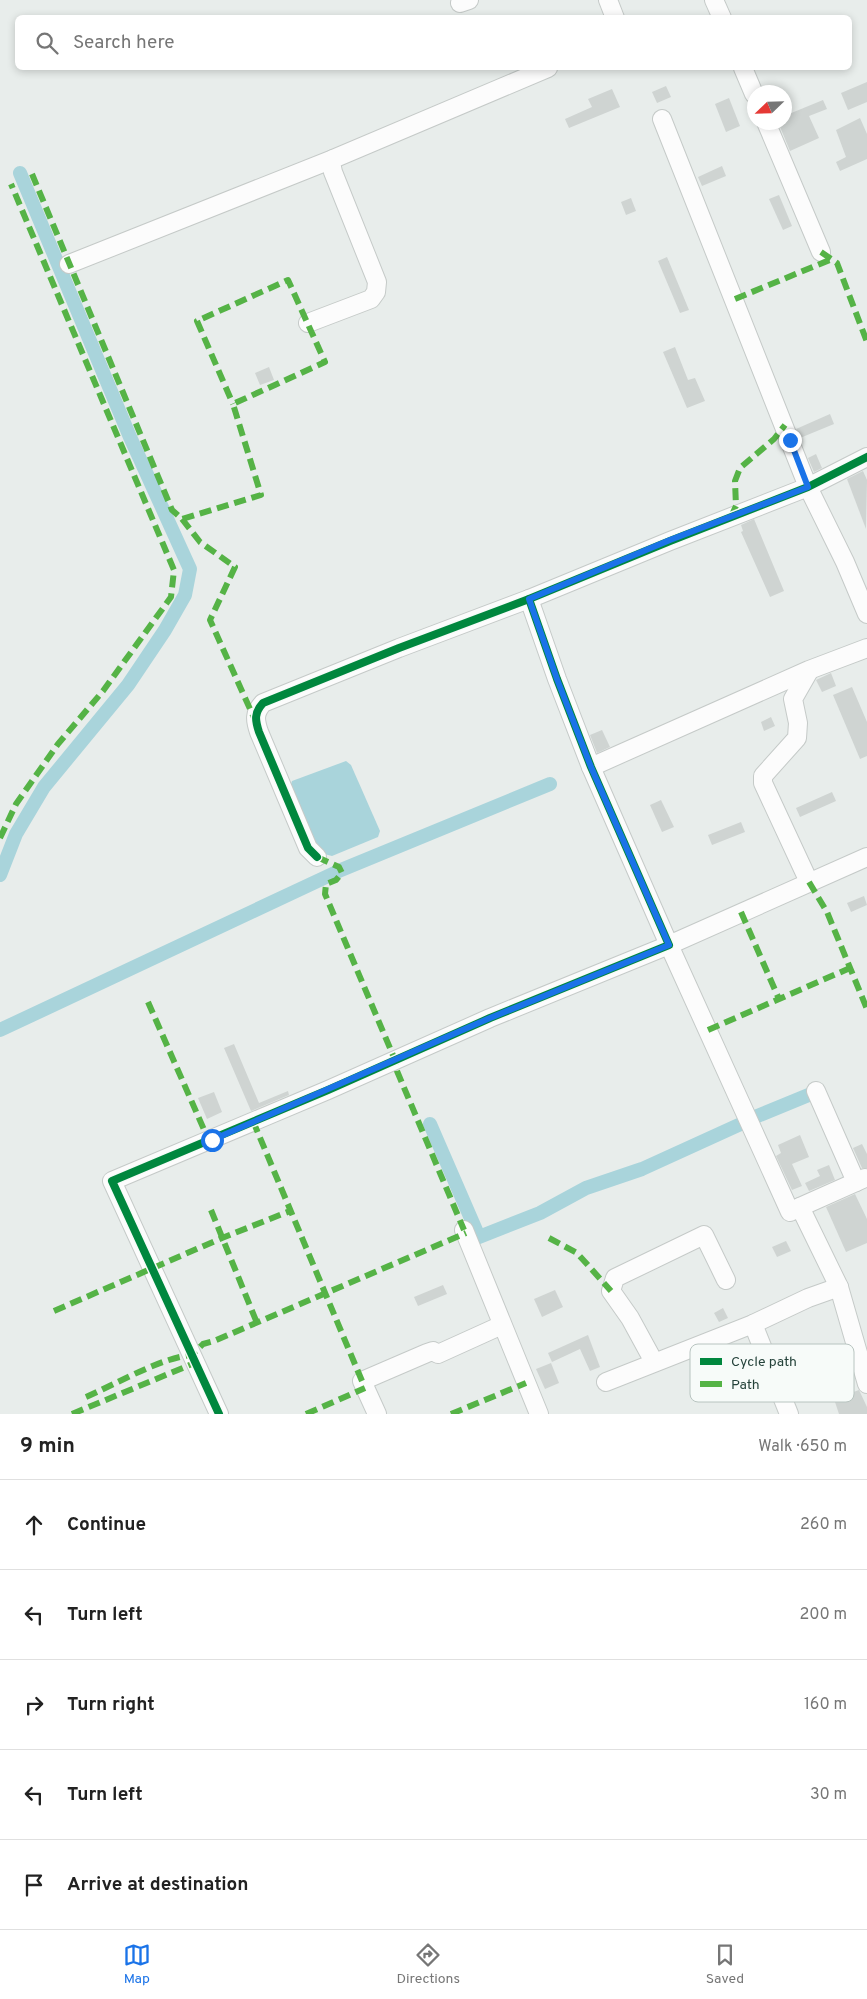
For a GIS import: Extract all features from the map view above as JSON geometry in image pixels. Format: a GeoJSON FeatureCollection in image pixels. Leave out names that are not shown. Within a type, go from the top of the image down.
{"type":"FeatureCollection","features":[{"type":"Feature","properties":{"kind":"street"},"geometry":{"type":"LineString","coordinates":[[608,0],[614,15]]}},
{"type":"Feature","properties":{"kind":"street"},"geometry":{"type":"LineString","coordinates":[[714,0],[721,15]]}},
{"type":"Feature","properties":{"kind":"street"},"geometry":{"type":"LineString","coordinates":[[70,264],[333,159],[543,70]]}},
{"type":"Feature","properties":{"kind":"street"},"geometry":{"type":"LineString","coordinates":[[744,70],[750,85]]}},
{"type":"Feature","properties":{"kind":"street"},"geometry":{"type":"LineString","coordinates":[[662,119],[808,487],[845,562],[867,614]]}},
{"type":"Feature","properties":{"kind":"street"},"geometry":{"type":"LineString","coordinates":[[769,130],[821,252]]}},
{"type":"Feature","properties":{"kind":"street"},"geometry":{"type":"LineString","coordinates":[[308,323],[370,299],[376,292],[377,282],[333,172],[331,163],[333,159]]}},
{"type":"Feature","properties":{"kind":"street"},"geometry":{"type":"LineString","coordinates":[[317,857],[308,848],[259,732],[255,720],[256,712],[262,703],[425,637],[529,599],[670,540],[808,487],[867,457]]}},
{"type":"Feature","properties":{"kind":"street"},"geometry":{"type":"LineString","coordinates":[[529,599],[591,767],[790,1212],[862,1179],[816,1091]]}},
{"type":"Feature","properties":{"kind":"street"},"geometry":{"type":"LineString","coordinates":[[591,767],[809,670],[867,648]]}},
{"type":"Feature","properties":{"kind":"street"},"geometry":{"type":"LineString","coordinates":[[809,670],[793,699],[798,723],[797,738],[763,776],[763,783],[810,882]]}},
{"type":"Feature","properties":{"kind":"street"},"geometry":{"type":"LineString","coordinates":[[219,1414],[112,1181],[328,1090],[490,1018],[669,945],[867,857]]}},
{"type":"Feature","properties":{"kind":"street"},"geometry":{"type":"LineString","coordinates":[[800,1207],[839,1287],[867,1384]]}},
{"type":"Feature","properties":{"kind":"street"},"geometry":{"type":"LineString","coordinates":[[464,1230],[539,1414]]}},
{"type":"Feature","properties":{"kind":"street"},"geometry":{"type":"LineString","coordinates":[[654,1362],[630,1318],[611,1292],[615,1278],[704,1235],[726,1280]]}},
{"type":"Feature","properties":{"kind":"street"},"geometry":{"type":"LineString","coordinates":[[700,1344],[752,1324],[808,1298],[839,1287]]}},
{"type":"Feature","properties":{"kind":"street"},"geometry":{"type":"LineString","coordinates":[[752,1324],[760,1344]]}},
{"type":"Feature","properties":{"kind":"street"},"geometry":{"type":"LineString","coordinates":[[377,1414],[362,1381],[427,1352],[433,1351],[438,1354],[502,1326]]}},
{"type":"Feature","properties":{"kind":"street"},"geometry":{"type":"LineString","coordinates":[[606,1382],[690,1348]]}},
{"type":"Feature","properties":{"kind":"street"},"geometry":{"type":"LineString","coordinates":[[784,1402],[789,1414]]}},
{"type":"Feature","properties":{"kind":"water"},"geometry":{"type":"Polygon","coordinates":[[[346,761],[351,765],[380,831],[378,837],[332,856],[320,853],[289,790],[292,781],[346,761]]]}},
{"type":"Feature","properties":{"kind":"building"},"geometry":{"type":"Polygon","coordinates":[[[867,82],[867,102],[848,110],[841,93],[867,82]]]}},
{"type":"Feature","properties":{"kind":"building"},"geometry":{"type":"Polygon","coordinates":[[[666,86],[671,97],[657,103],[652,92],[666,86]]]}},
{"type":"Feature","properties":{"kind":"building"},"geometry":{"type":"Polygon","coordinates":[[[612,89],[620,107],[569,128],[565,119],[592,107],[588,99],[612,89]]]}},
{"type":"Feature","properties":{"kind":"building"},"geometry":{"type":"Polygon","coordinates":[[[729,98],[740,126],[726,132],[715,104],[729,98]]]}},
{"type":"Feature","properties":{"kind":"building"},"geometry":{"type":"Polygon","coordinates":[[[823,100],[827,109],[809,116],[819,138],[790,151],[781,130],[792,130],[792,113],[823,100]]]}},
{"type":"Feature","properties":{"kind":"building"},"geometry":{"type":"Polygon","coordinates":[[[860,118],[867,134],[867,159],[840,171],[836,162],[846,157],[836,130],[860,118]]]}},
{"type":"Feature","properties":{"kind":"building"},"geometry":{"type":"Polygon","coordinates":[[[722,166],[726,176],[702,186],[698,177],[722,166]]]}},
{"type":"Feature","properties":{"kind":"building"},"geometry":{"type":"Polygon","coordinates":[[[779,195],[792,226],[783,230],[769,199],[779,195]]]}},
{"type":"Feature","properties":{"kind":"building"},"geometry":{"type":"Polygon","coordinates":[[[631,198],[636,211],[626,215],[621,202],[631,198]]]}},
{"type":"Feature","properties":{"kind":"building"},"geometry":{"type":"Polygon","coordinates":[[[667,257],[689,310],[680,313],[658,261],[667,257]]]}},
{"type":"Feature","properties":{"kind":"building"},"geometry":{"type":"Polygon","coordinates":[[[675,347],[688,380],[695,378],[705,401],[687,408],[663,352],[675,347]]]}},
{"type":"Feature","properties":{"kind":"building"},"geometry":{"type":"Polygon","coordinates":[[[269,367],[274,380],[260,385],[255,373],[269,367]]]}},
{"type":"Feature","properties":{"kind":"building"},"geometry":{"type":"Polygon","coordinates":[[[830,414],[834,424],[800,438],[796,429],[830,414]]]}},
{"type":"Feature","properties":{"kind":"building"},"geometry":{"type":"Polygon","coordinates":[[[816,454],[822,468],[814,472],[808,458],[816,454]]]}},
{"type":"Feature","properties":{"kind":"building"},"geometry":{"type":"Polygon","coordinates":[[[863,471],[867,480],[866,529],[847,479],[863,471]]]}},
{"type":"Feature","properties":{"kind":"building"},"geometry":{"type":"Polygon","coordinates":[[[754,519],[784,591],[770,597],[741,532],[743,531],[741,525],[754,519]]]}},
{"type":"Feature","properties":{"kind":"building"},"geometry":{"type":"Polygon","coordinates":[[[831,673],[836,686],[822,692],[816,680],[831,673]]]}},
{"type":"Feature","properties":{"kind":"building"},"geometry":{"type":"Polygon","coordinates":[[[852,687],[867,722],[867,756],[860,759],[833,695],[852,687]]]}},
{"type":"Feature","properties":{"kind":"building"},"geometry":{"type":"Polygon","coordinates":[[[771,717],[775,726],[764,731],[761,722],[771,717]]]}},
{"type":"Feature","properties":{"kind":"building"},"geometry":{"type":"Polygon","coordinates":[[[602,730],[610,747],[597,753],[590,735],[602,730]]]}},
{"type":"Feature","properties":{"kind":"building"},"geometry":{"type":"Polygon","coordinates":[[[832,792],[836,801],[800,817],[796,808],[832,792]]]}},
{"type":"Feature","properties":{"kind":"building"},"geometry":{"type":"Polygon","coordinates":[[[661,800],[674,827],[662,832],[650,805],[661,800]]]}},
{"type":"Feature","properties":{"kind":"building"},"geometry":{"type":"Polygon","coordinates":[[[741,822],[745,832],[712,845],[708,835],[741,822]]]}},
{"type":"Feature","properties":{"kind":"building"},"geometry":{"type":"Polygon","coordinates":[[[864,896],[867,905],[851,912],[847,903],[864,896]]]}},
{"type":"Feature","properties":{"kind":"building"},"geometry":{"type":"Polygon","coordinates":[[[234,1044],[259,1103],[288,1091],[289,1095],[251,1111],[224,1048],[234,1044]]]}},
{"type":"Feature","properties":{"kind":"building"},"geometry":{"type":"Polygon","coordinates":[[[214,1092],[222,1112],[207,1119],[198,1098],[214,1092]]]}},
{"type":"Feature","properties":{"kind":"building"},"geometry":{"type":"Polygon","coordinates":[[[800,1135],[809,1157],[792,1164],[802,1186],[792,1190],[776,1156],[781,1153],[778,1145],[800,1135]]]}},
{"type":"Feature","properties":{"kind":"building"},"geometry":{"type":"Polygon","coordinates":[[[862,1144],[867,1154],[867,1168],[862,1168],[853,1148],[862,1144]]]}},
{"type":"Feature","properties":{"kind":"building"},"geometry":{"type":"Polygon","coordinates":[[[829,1165],[835,1180],[809,1191],[805,1183],[820,1176],[817,1170],[829,1165]]]}},
{"type":"Feature","properties":{"kind":"building"},"geometry":{"type":"Polygon","coordinates":[[[855,1194],[867,1219],[867,1243],[846,1252],[826,1207],[855,1194]]]}},
{"type":"Feature","properties":{"kind":"building"},"geometry":{"type":"Polygon","coordinates":[[[786,1241],[791,1251],[777,1257],[772,1247],[786,1241]]]}},
{"type":"Feature","properties":{"kind":"building"},"geometry":{"type":"Polygon","coordinates":[[[443,1285],[447,1294],[418,1306],[414,1297],[443,1285]]]}},
{"type":"Feature","properties":{"kind":"building"},"geometry":{"type":"Polygon","coordinates":[[[555,1290],[563,1307],[542,1317],[534,1299],[555,1290]]]}},
{"type":"Feature","properties":{"kind":"building"},"geometry":{"type":"Polygon","coordinates":[[[723,1308],[728,1318],[719,1322],[714,1313],[723,1308]]]}},
{"type":"Feature","properties":{"kind":"building"},"geometry":{"type":"Polygon","coordinates":[[[588,1335],[600,1367],[590,1371],[580,1349],[552,1362],[548,1353],[588,1335]]]}},
{"type":"Feature","properties":{"kind":"building"},"geometry":{"type":"Polygon","coordinates":[[[551,1363],[559,1383],[545,1389],[536,1369],[551,1363]]]}},
{"type":"Feature","properties":{"kind":"building"},"geometry":{"type":"Polygon","coordinates":[[[859,1390],[867,1407],[867,1414],[839,1414],[835,1402],[854,1402],[854,1392],[859,1390]]]}},
{"type":"Feature","properties":{"kind":"waterway"},"geometry":{"type":"LineString","coordinates":[[0,875],[16,834],[44,787],[128,685],[165,630],[185,595],[190,569],[130,437],[20,173]]}},
{"type":"Feature","properties":{"kind":"waterway"},"geometry":{"type":"LineString","coordinates":[[0,1030],[341,870],[550,784]]}},
{"type":"Feature","properties":{"kind":"waterway"},"geometry":{"type":"LineString","coordinates":[[755,1117],[811,1094]]}},
{"type":"Feature","properties":{"kind":"waterway"},"geometry":{"type":"LineString","coordinates":[[430,1124],[479,1237],[540,1213],[586,1188],[642,1169],[743,1123]]}},
{"type":"Feature","properties":{"kind":"marked path"},"geometry":{"type":"LineString","coordinates":[[32,174],[172,510],[182,519],[261,495],[233,404],[325,362],[288,280],[197,321],[233,404]]}},
{"type":"Feature","properties":{"kind":"marked path"},"geometry":{"type":"LineString","coordinates":[[0,838],[16,804],[58,744],[103,691],[171,597],[174,570],[11,184]]}},
{"type":"Feature","properties":{"kind":"marked path"},"geometry":{"type":"LineString","coordinates":[[821,252],[837,263],[867,342]]}},
{"type":"Feature","properties":{"kind":"marked path"},"geometry":{"type":"LineString","coordinates":[[735,299],[832,259]]}},
{"type":"Feature","properties":{"kind":"marked path"},"geometry":{"type":"LineString","coordinates":[[731,517],[736,506],[735,481],[740,468],[774,439],[785,425]]}},
{"type":"Feature","properties":{"kind":"marked path"},"geometry":{"type":"LineString","coordinates":[[182,519],[200,542],[235,567],[210,620],[255,720]]}},
{"type":"Feature","properties":{"kind":"marked path"},"geometry":{"type":"LineString","coordinates":[[317,857],[339,867],[342,873],[336,880],[326,884],[325,894],[464,1230]]}},
{"type":"Feature","properties":{"kind":"marked path"},"geometry":{"type":"LineString","coordinates":[[809,882],[827,912],[867,1009]]}},
{"type":"Feature","properties":{"kind":"marked path"},"geometry":{"type":"LineString","coordinates":[[741,912],[779,999]]}},
{"type":"Feature","properties":{"kind":"marked path"},"geometry":{"type":"LineString","coordinates":[[708,1030],[850,968]]}},
{"type":"Feature","properties":{"kind":"marked path"},"geometry":{"type":"LineString","coordinates":[[148,1002],[209,1141]]}},
{"type":"Feature","properties":{"kind":"marked path"},"geometry":{"type":"LineString","coordinates":[[253,1121],[362,1381]]}},
{"type":"Feature","properties":{"kind":"marked path"},"geometry":{"type":"LineString","coordinates":[[211,1210],[257,1323]]}},
{"type":"Feature","properties":{"kind":"marked path"},"geometry":{"type":"LineString","coordinates":[[54,1311],[222,1238],[290,1211]]}},
{"type":"Feature","properties":{"kind":"marked path"},"geometry":{"type":"LineString","coordinates":[[86,1397],[153,1366],[192,1355],[203,1344],[214,1341],[466,1233]]}},
{"type":"Feature","properties":{"kind":"marked path"},"geometry":{"type":"LineString","coordinates":[[549,1238],[577,1253],[611,1291]]}},
{"type":"Feature","properties":{"kind":"marked path"},"geometry":{"type":"LineString","coordinates":[[72,1414],[197,1362]]}},
{"type":"Feature","properties":{"kind":"marked path"},"geometry":{"type":"LineString","coordinates":[[451,1414],[526,1383]]}},
{"type":"Feature","properties":{"kind":"marked path"},"geometry":{"type":"LineString","coordinates":[[306,1414],[365,1388]]}},
{"type":"Feature","properties":{"kind":"cycle path"},"geometry":{"type":"LineString","coordinates":[[317,857],[308,848],[259,732],[256,717],[263,703],[808,487],[867,457]]}},
{"type":"Feature","properties":{"kind":"cycle path"},"geometry":{"type":"LineString","coordinates":[[219,1414],[112,1181],[328,1090],[490,1018],[669,945],[591,767],[529,599]]}},
{"type":"Feature","properties":{"kind":"route"},"geometry":{"type":"LineString","coordinates":[[212,1140],[490,1018],[669,945],[591,767],[529,599],[670,540],[808,487],[790,440]]}}]}
